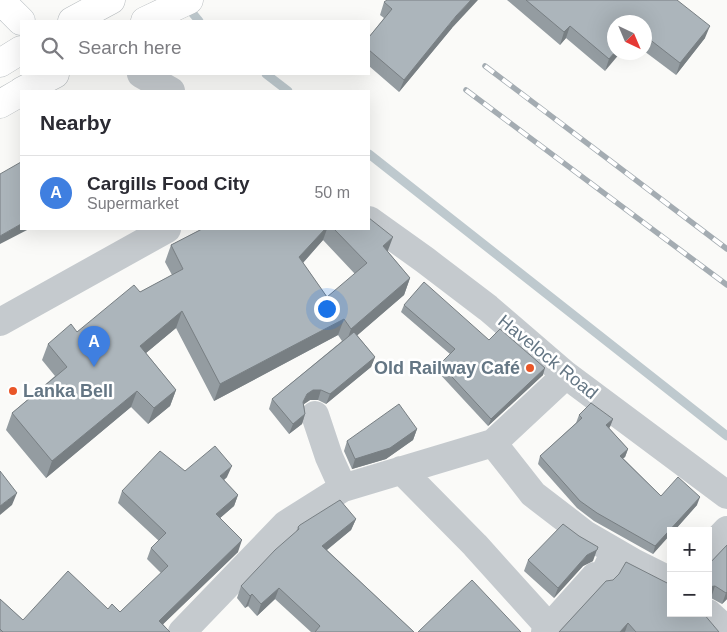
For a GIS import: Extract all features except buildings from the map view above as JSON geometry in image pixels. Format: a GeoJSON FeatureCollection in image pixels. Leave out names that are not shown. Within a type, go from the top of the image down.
{"type":"FeatureCollection","features":[{"type":"Feature","properties":{"kind":"main road"},"geometry":{"type":"LineString","coordinates":[[0,0],[20,20]]}},
{"type":"Feature","properties":{"kind":"main road"},"geometry":{"type":"LineString","coordinates":[[0,63],[20,51]]}},
{"type":"Feature","properties":{"kind":"main road"},"geometry":{"type":"LineString","coordinates":[[24,90],[52,75]]}},
{"type":"Feature","properties":{"kind":"main road"},"geometry":{"type":"LineString","coordinates":[[0,104],[20,92]]}},
{"type":"Feature","properties":{"kind":"street"},"geometry":{"type":"LineString","coordinates":[[143,75],[169,90]]}},
{"type":"Feature","properties":{"kind":"street","name":"Havelock Road"},"geometry":{"type":"LineString","coordinates":[[370,221],[488,308],[566,374],[727,496]]}},
{"type":"Feature","properties":{"kind":"street"},"geometry":{"type":"LineString","coordinates":[[0,322],[165,230]]}},
{"type":"Feature","properties":{"kind":"street"},"geometry":{"type":"LineString","coordinates":[[182,632],[286,524],[343,488],[493,443],[566,374]]}},
{"type":"Feature","properties":{"kind":"street"},"geometry":{"type":"LineString","coordinates":[[314,415],[329,458],[343,488]]}},
{"type":"Feature","properties":{"kind":"street"},"geometry":{"type":"LineString","coordinates":[[493,443],[533,494],[585,534],[667,579]]}},
{"type":"Feature","properties":{"kind":"street"},"geometry":{"type":"LineString","coordinates":[[401,470],[475,545],[547,630],[595,576],[602,577],[607,570],[607,564],[616,552]]}},
{"type":"Feature","properties":{"kind":"street"},"geometry":{"type":"LineString","coordinates":[[712,546],[727,530]]}},
{"type":"Feature","properties":{"kind":"street"},"geometry":{"type":"LineString","coordinates":[[712,617],[727,630]]}},
{"type":"Feature","properties":{"kind":"waterway"},"geometry":{"type":"LineString","coordinates":[[185,4],[198,20]]}},
{"type":"Feature","properties":{"kind":"waterway"},"geometry":{"type":"LineString","coordinates":[[267,75],[287,90]]}},
{"type":"Feature","properties":{"kind":"waterway"},"geometry":{"type":"LineString","coordinates":[[370,155],[727,436]]}},
{"type":"Feature","properties":{"kind":"railway"},"geometry":{"type":"LineString","coordinates":[[485,66],[727,249]]}},
{"type":"Feature","properties":{"kind":"railway"},"geometry":{"type":"LineString","coordinates":[[466,90],[727,285]]}},
{"type":"Feature","properties":{"kind":"place","name":"Cargills Food City"},"geometry":{"type":"Point","coordinates":[94,367]}},
{"type":"Feature","properties":{"kind":"place","name":"Old Railway Café"},"geometry":{"type":"Point","coordinates":[530,368]}},
{"type":"Feature","properties":{"kind":"place","name":"Lanka Bell"},"geometry":{"type":"Point","coordinates":[13,391]}}]}
